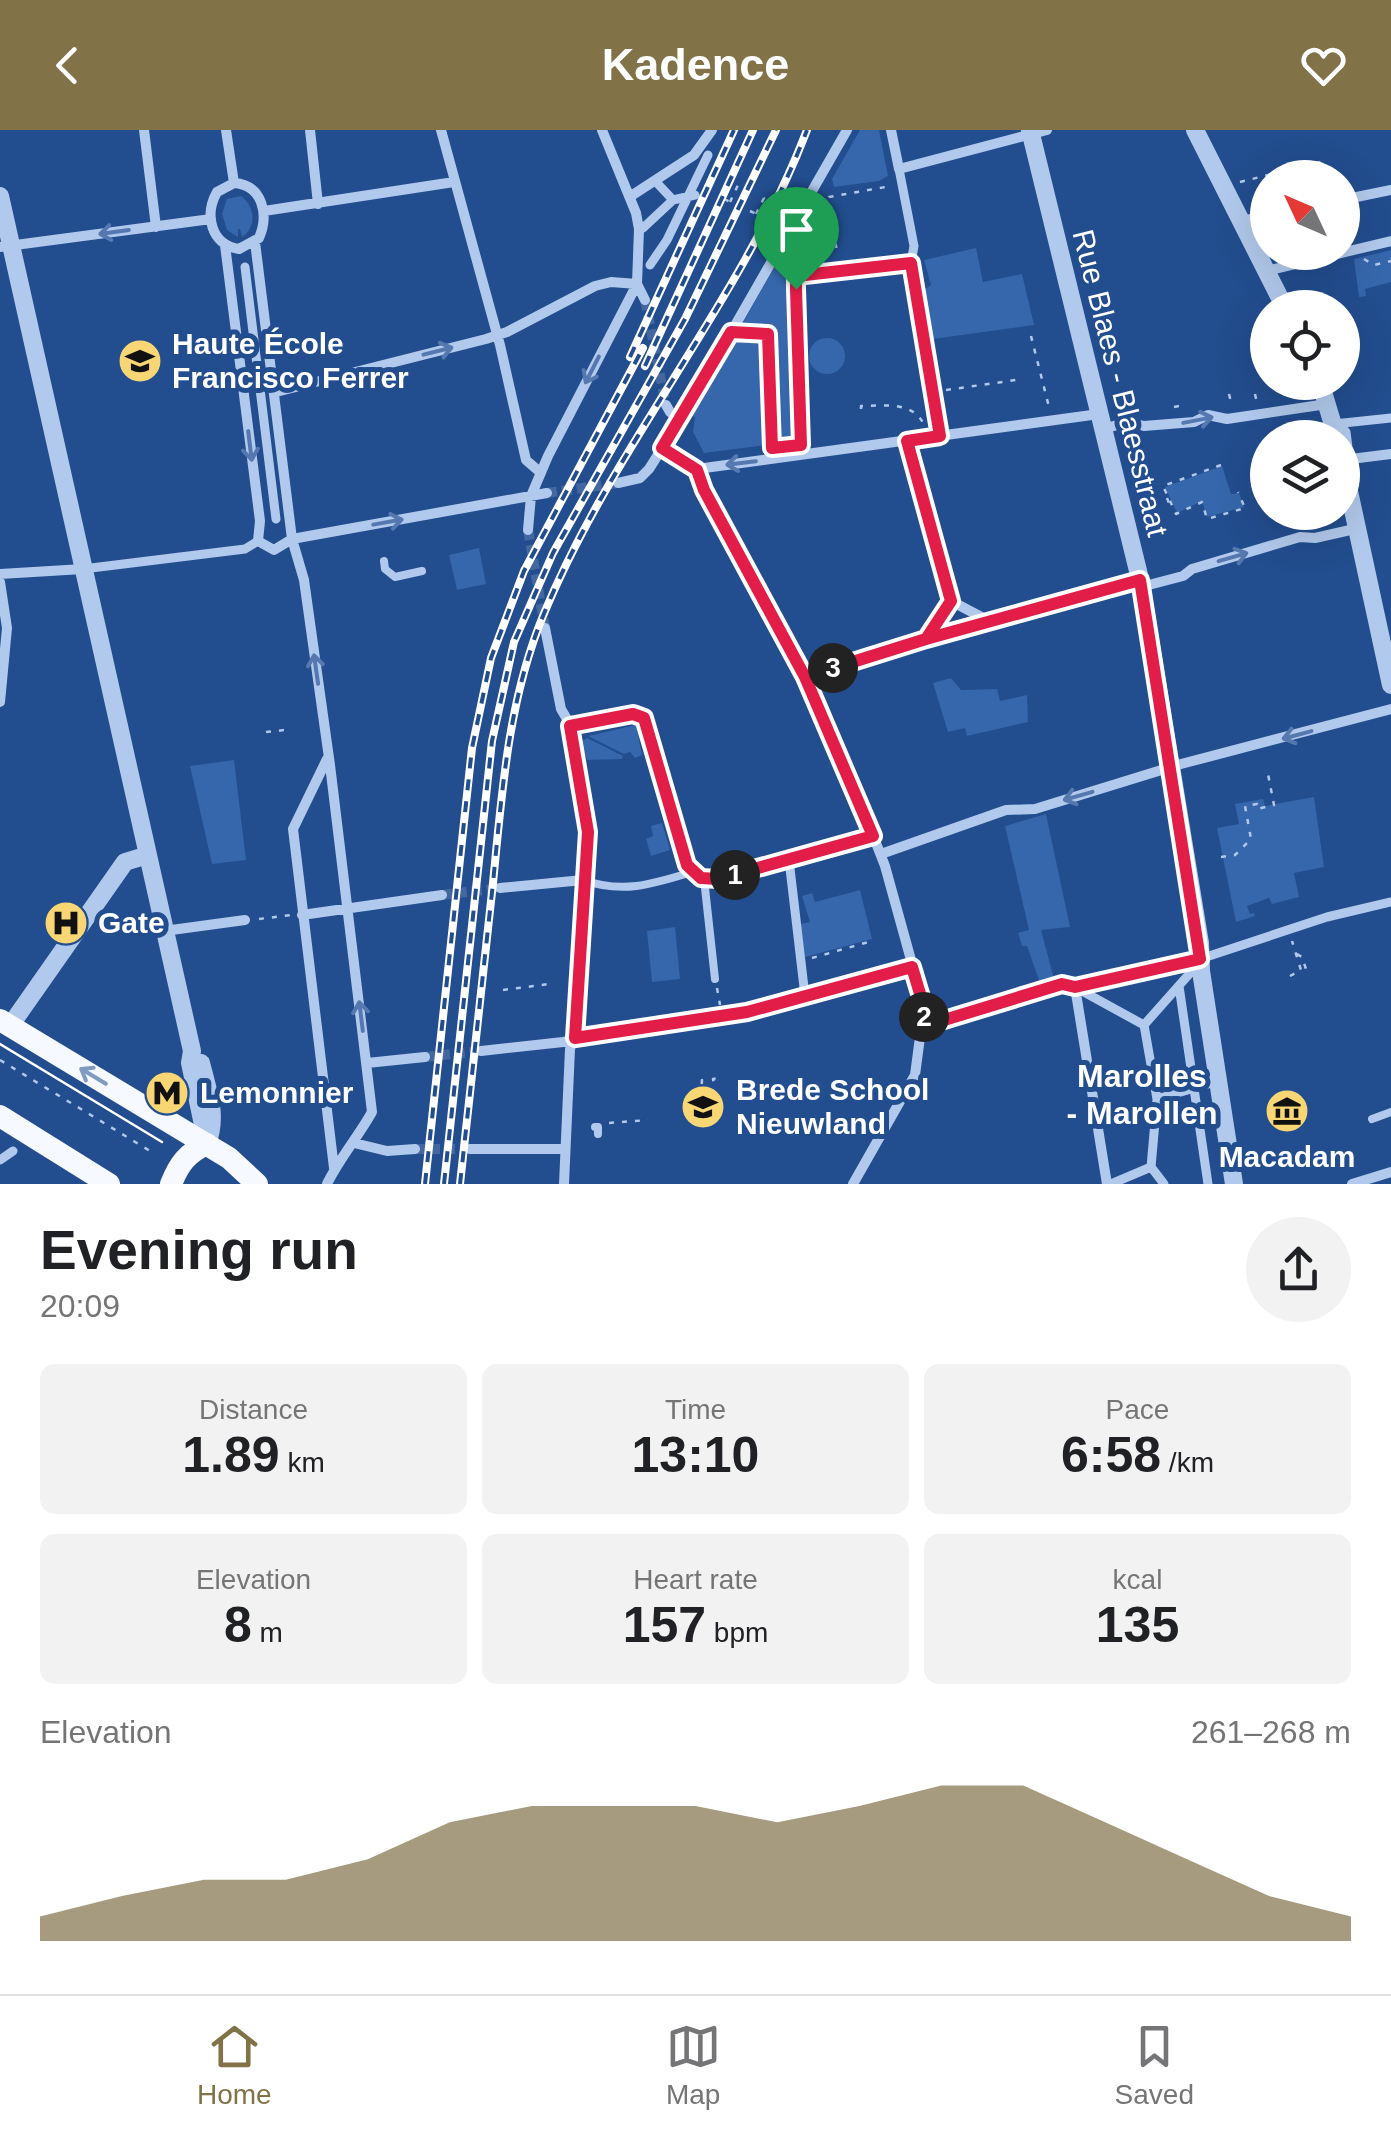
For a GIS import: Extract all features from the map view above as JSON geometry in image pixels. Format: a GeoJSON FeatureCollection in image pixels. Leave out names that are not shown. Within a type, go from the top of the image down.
{"type":"FeatureCollection","features":[{"type":"Feature","properties":{"kind":"main road"},"geometry":{"type":"LineString","coordinates":[[5,1023],[229,1158],[256,1184]]}},
{"type":"Feature","properties":{"kind":"main road"},"geometry":{"type":"LineString","coordinates":[[0,1116],[109,1184]]}},
{"type":"Feature","properties":{"kind":"main road"},"geometry":{"type":"LineString","coordinates":[[171,1184],[177,1168],[192,1151],[207,1144]]}},
{"type":"Feature","properties":{"kind":"street"},"geometry":{"type":"LineString","coordinates":[[144,130],[156,226]]}},
{"type":"Feature","properties":{"kind":"street"},"geometry":{"type":"LineString","coordinates":[[226,130],[234,183]]}},
{"type":"Feature","properties":{"kind":"street"},"geometry":{"type":"LineString","coordinates":[[310,130],[318,204]]}},
{"type":"Feature","properties":{"kind":"street"},"geometry":{"type":"LineString","coordinates":[[441,130],[526,460],[541,473]]}},
{"type":"Feature","properties":{"kind":"street"},"geometry":{"type":"LineString","coordinates":[[528,530],[531,496],[541,473],[636,284],[639,229],[631,196],[602,130]]}},
{"type":"Feature","properties":{"kind":"street"},"geometry":{"type":"LineString","coordinates":[[618,484],[644,475],[662,448],[847,130]]}},
{"type":"Feature","properties":{"kind":"street"},"geometry":{"type":"LineString","coordinates":[[890,130],[914,246],[911,263],[940,436]]}},
{"type":"Feature","properties":{"kind":"street"},"geometry":{"type":"LineString","coordinates":[[899,169],[1036,132]]}},
{"type":"Feature","properties":{"kind":"street","name":"Rue Blaes - Blaesstraat"},"geometry":{"type":"LineString","coordinates":[[1036,132],[1140,584],[1172,768],[1194,967],[1234,1184]]}},
{"type":"Feature","properties":{"kind":"street"},"geometry":{"type":"LineString","coordinates":[[1200,133],[1276,290]]}},
{"type":"Feature","properties":{"kind":"street"},"geometry":{"type":"LineString","coordinates":[[631,196],[694,156],[710,134]]}},
{"type":"Feature","properties":{"kind":"street"},"geometry":{"type":"LineString","coordinates":[[650,265],[692,195],[708,155]]}},
{"type":"Feature","properties":{"kind":"street"},"geometry":{"type":"LineString","coordinates":[[264,211],[454,182]]}},
{"type":"Feature","properties":{"kind":"street"},"geometry":{"type":"LineString","coordinates":[[225,245],[239,249],[255,242],[263,228],[264,211],[255,192],[243,184],[224,186],[214,196],[210,219],[225,245],[260,521],[258,541]]}},
{"type":"Feature","properties":{"kind":"street"},"geometry":{"type":"LineString","coordinates":[[658,184],[673,200]]}},
{"type":"Feature","properties":{"kind":"street"},"geometry":{"type":"LineString","coordinates":[[1360,196],[1391,190]]}},
{"type":"Feature","properties":{"kind":"street"},"geometry":{"type":"LineString","coordinates":[[643,228],[673,200],[692,195]]}},
{"type":"Feature","properties":{"kind":"street"},"geometry":{"type":"LineString","coordinates":[[0,196],[6,246],[84,569],[164,930],[192,1050],[200,1059],[213,1110],[214,1123],[207,1144]]}},
{"type":"Feature","properties":{"kind":"street"},"geometry":{"type":"LineString","coordinates":[[6,246],[210,219]]}},
{"type":"Feature","properties":{"kind":"street"},"geometry":{"type":"LineString","coordinates":[[1240,222],[1250,220]]}},
{"type":"Feature","properties":{"kind":"street"},"geometry":{"type":"LineString","coordinates":[[1360,248],[1391,241]]}},
{"type":"Feature","properties":{"kind":"street"},"geometry":{"type":"LineString","coordinates":[[255,242],[292,539],[304,580],[328,756],[372,1112],[327,1184]]}},
{"type":"Feature","properties":{"kind":"street"},"geometry":{"type":"LineString","coordinates":[[844,268],[911,263]]}},
{"type":"Feature","properties":{"kind":"street"},"geometry":{"type":"LineString","coordinates":[[246,267],[276,519]]}},
{"type":"Feature","properties":{"kind":"street"},"geometry":{"type":"LineString","coordinates":[[1266,271],[1270,270]]}},
{"type":"Feature","properties":{"kind":"street"},"geometry":{"type":"LineString","coordinates":[[276,392],[496,336],[595,286],[611,282],[636,284]]}},
{"type":"Feature","properties":{"kind":"street"},"geometry":{"type":"LineString","coordinates":[[636,284],[645,300]]}},
{"type":"Feature","properties":{"kind":"street"},"geometry":{"type":"LineString","coordinates":[[1326,400],[1333,420]]}},
{"type":"Feature","properties":{"kind":"street"},"geometry":{"type":"LineString","coordinates":[[697,470],[1052,421],[1128,422],[1144,426],[1327,404]]}},
{"type":"Feature","properties":{"kind":"street"},"geometry":{"type":"LineString","coordinates":[[666,405],[680,419]]}},
{"type":"Feature","properties":{"kind":"street"},"geometry":{"type":"LineString","coordinates":[[1360,425],[1391,418]]}},
{"type":"Feature","properties":{"kind":"street"},"geometry":{"type":"LineString","coordinates":[[907,441],[951,601],[990,622]]}},
{"type":"Feature","properties":{"kind":"street"},"geometry":{"type":"LineString","coordinates":[[662,448],[697,470],[704,490],[805,677],[881,854],[924,1007],[915,1076],[853,1184]]}},
{"type":"Feature","properties":{"kind":"street"},"geometry":{"type":"LineString","coordinates":[[1360,457],[1391,454]]}},
{"type":"Feature","properties":{"kind":"street"},"geometry":{"type":"LineString","coordinates":[[258,541],[274,550],[292,539],[548,492]]}},
{"type":"Feature","properties":{"kind":"street"},"geometry":{"type":"LineString","coordinates":[[805,677],[926,639],[1183,576],[1192,568],[1300,537],[1315,538],[1350,530]]}},
{"type":"Feature","properties":{"kind":"street"},"geometry":{"type":"LineString","coordinates":[[1359,530],[1391,685]]}},
{"type":"Feature","properties":{"kind":"street"},"geometry":{"type":"LineString","coordinates":[[0,702],[7,628],[0,578],[245,549],[258,541]]}},
{"type":"Feature","properties":{"kind":"street"},"geometry":{"type":"LineString","coordinates":[[926,639],[951,601]]}},
{"type":"Feature","properties":{"kind":"street"},"geometry":{"type":"LineString","coordinates":[[545,628],[561,709],[570,726],[588,832],[575,1038],[570,1049],[564,1184]]}},
{"type":"Feature","properties":{"kind":"street"},"geometry":{"type":"LineString","coordinates":[[881,854],[1006,810],[1035,809],[1391,709]]}},
{"type":"Feature","properties":{"kind":"street"},"geometry":{"type":"LineString","coordinates":[[570,726],[633,714],[644,718],[687,865],[697,875],[718,879],[873,836]]}},
{"type":"Feature","properties":{"kind":"street"},"geometry":{"type":"LineString","coordinates":[[328,756],[293,828],[334,1168]]}},
{"type":"Feature","properties":{"kind":"street"},"geometry":{"type":"LineString","coordinates":[[5,1023],[125,862],[148,855]]}},
{"type":"Feature","properties":{"kind":"street"},"geometry":{"type":"LineString","coordinates":[[789,860],[805,996]]}},
{"type":"Feature","properties":{"kind":"street"},"geometry":{"type":"LineString","coordinates":[[500,888],[583,880]]}},
{"type":"Feature","properties":{"kind":"street"},"geometry":{"type":"LineString","coordinates":[[302,915],[442,896]]}},
{"type":"Feature","properties":{"kind":"street"},"geometry":{"type":"LineString","coordinates":[[1078,989],[1194,967],[1289,930],[1391,902]]}},
{"type":"Feature","properties":{"kind":"street"},"geometry":{"type":"LineString","coordinates":[[164,930],[245,920]]}},
{"type":"Feature","properties":{"kind":"street"},"geometry":{"type":"LineString","coordinates":[[480,1051],[722,1016],[912,967]]}},
{"type":"Feature","properties":{"kind":"street"},"geometry":{"type":"LineString","coordinates":[[1144,1025],[1194,967]]}},
{"type":"Feature","properties":{"kind":"street"},"geometry":{"type":"LineString","coordinates":[[924,1021],[941,1021],[1062,984],[1144,1025]]}},
{"type":"Feature","properties":{"kind":"street"},"geometry":{"type":"LineString","coordinates":[[1179,986],[1208,1184]]}},
{"type":"Feature","properties":{"kind":"street"},"geometry":{"type":"LineString","coordinates":[[1078,989],[1109,1184],[1151,1166]]}},
{"type":"Feature","properties":{"kind":"street"},"geometry":{"type":"LineString","coordinates":[[1144,1025],[1157,1100],[1151,1166],[1164,1184]]}},
{"type":"Feature","properties":{"kind":"street"},"geometry":{"type":"LineString","coordinates":[[367,1064],[425,1058]]}},
{"type":"Feature","properties":{"kind":"street"},"geometry":{"type":"LineString","coordinates":[[1157,1100],[1208,1084]]}},
{"type":"Feature","properties":{"kind":"street"},"geometry":{"type":"LineString","coordinates":[[354,1143],[370,1149],[416,1149]]}},
{"type":"Feature","properties":{"kind":"street"},"geometry":{"type":"LineString","coordinates":[[470,1149],[565,1149]]}},
{"type":"Feature","properties":{"kind":"street"},"geometry":{"type":"LineString","coordinates":[[0,1160],[14,1151]]}},
{"type":"Feature","properties":{"kind":"street"},"geometry":{"type":"LineString","coordinates":[[1355,1184],[1391,1172]]}},
{"type":"Feature","properties":{"kind":"lane"},"geometry":{"type":"LineString","coordinates":[[384,561],[385,568],[395,577],[422,571]]}},
{"type":"Feature","properties":{"kind":"lane"},"geometry":{"type":"LineString","coordinates":[[583,880],[609,889],[697,875],[715,979]]}},
{"type":"Feature","properties":{"kind":"lane"},"geometry":{"type":"LineString","coordinates":[[1372,1119],[1391,1112]]}},
{"type":"Feature","properties":{"kind":"path"},"geometry":{"type":"LineString","coordinates":[[1236,182],[1250,179]]}},
{"type":"Feature","properties":{"kind":"path"},"geometry":{"type":"LineString","coordinates":[[730,202],[738,184],[743,187]]}},
{"type":"Feature","properties":{"kind":"path"},"geometry":{"type":"LineString","coordinates":[[826,203],[829,197],[902,184]]}},
{"type":"Feature","properties":{"kind":"path"},"geometry":{"type":"LineString","coordinates":[[796,276],[844,268],[830,210],[811,194]]}},
{"type":"Feature","properties":{"kind":"path"},"geometry":{"type":"LineString","coordinates":[[756,214],[764,198],[758,195]]}},
{"type":"Feature","properties":{"kind":"path"},"geometry":{"type":"LineString","coordinates":[[724,199],[736,205]]}},
{"type":"Feature","properties":{"kind":"path"},"geometry":{"type":"LineString","coordinates":[[750,211],[763,218]]}},
{"type":"Feature","properties":{"kind":"path"},"geometry":{"type":"LineString","coordinates":[[787,447],[801,445],[795,248]]}},
{"type":"Feature","properties":{"kind":"path"},"geometry":{"type":"LineString","coordinates":[[1360,248],[1369,264],[1391,261]]}},
{"type":"Feature","properties":{"kind":"path"},"geometry":{"type":"LineString","coordinates":[[731,332],[768,334],[772,448]]}},
{"type":"Feature","properties":{"kind":"path"},"geometry":{"type":"LineString","coordinates":[[1031,336],[1052,421]]}},
{"type":"Feature","properties":{"kind":"path"},"geometry":{"type":"LineString","coordinates":[[935,392],[1023,379]]}},
{"type":"Feature","properties":{"kind":"path"},"geometry":{"type":"LineString","coordinates":[[1229,394],[1231,402]]}},
{"type":"Feature","properties":{"kind":"path"},"geometry":{"type":"LineString","coordinates":[[861,409],[891,406],[915,411],[922,419],[927,438]]}},
{"type":"Feature","properties":{"kind":"path"},"geometry":{"type":"LineString","coordinates":[[1221,465],[1164,486],[1176,514],[1202,502],[1207,518],[1245,508],[1238,492]]}},
{"type":"Feature","properties":{"kind":"path"},"geometry":{"type":"LineString","coordinates":[[1168,497],[1170,506]]}},
{"type":"Feature","properties":{"kind":"path"},"geometry":{"type":"LineString","coordinates":[[266,732],[285,730]]}},
{"type":"Feature","properties":{"kind":"path"},"geometry":{"type":"LineString","coordinates":[[1221,857],[1235,854],[1251,839],[1245,806],[1274,806],[1268,774]]}},
{"type":"Feature","properties":{"kind":"path"},"geometry":{"type":"LineString","coordinates":[[245,920],[302,915]]}},
{"type":"Feature","properties":{"kind":"path"},"geometry":{"type":"LineString","coordinates":[[1289,930],[1306,969],[1290,976]]}},
{"type":"Feature","properties":{"kind":"path"},"geometry":{"type":"LineString","coordinates":[[801,961],[872,941]]}},
{"type":"Feature","properties":{"kind":"path"},"geometry":{"type":"LineString","coordinates":[[1299,981],[1300,972]]}},
{"type":"Feature","properties":{"kind":"path"},"geometry":{"type":"LineString","coordinates":[[715,979],[722,1016]]}},
{"type":"Feature","properties":{"kind":"path"},"geometry":{"type":"LineString","coordinates":[[503,990],[549,984]]}},
{"type":"Feature","properties":{"kind":"path"},"geometry":{"type":"LineString","coordinates":[[0,1060],[155,1154]]}},
{"type":"Feature","properties":{"kind":"path"},"geometry":{"type":"LineString","coordinates":[[700,1110],[702,1080],[718,1095],[714,1079],[718,1078]]}},
{"type":"Feature","properties":{"kind":"path"},"geometry":{"type":"LineString","coordinates":[[619,1122],[648,1120]]}},
{"type":"Feature","properties":{"kind":"shaded area"},"geometry":{"type":"Polygon","coordinates":[[[860,130],[879,130],[888,176],[879,181],[834,187],[832,179],[860,130]]]}},
{"type":"Feature","properties":{"kind":"shaded area"},"geometry":{"type":"Polygon","coordinates":[[[241,196],[249,205],[252,220],[242,237],[238,229],[238,237],[227,230],[222,214],[227,199],[241,196]]]}},
{"type":"Feature","properties":{"kind":"shaded area"},"geometry":{"type":"Polygon","coordinates":[[[976,248],[983,282],[1022,274],[1034,325],[933,339],[923,291],[931,285],[924,260],[976,248]]]}},
{"type":"Feature","properties":{"kind":"shaded area"},"geometry":{"type":"Polygon","coordinates":[[[1391,250],[1391,282],[1365,289],[1366,296],[1360,297],[1355,270],[1360,270],[1360,258],[1391,250]]]}},
{"type":"Feature","properties":{"kind":"shaded area"},"geometry":{"type":"Polygon","coordinates":[[[774,268],[793,268],[798,441],[704,453],[693,432],[695,418],[691,414],[774,268]]]}},
{"type":"Feature","properties":{"kind":"shaded area"},"geometry":{"type":"Polygon","coordinates":[[[827,338],[840,343],[845,356],[840,369],[827,374],[814,369],[809,356],[814,343],[827,338]]]}},
{"type":"Feature","properties":{"kind":"shaded area"},"geometry":{"type":"Polygon","coordinates":[[[1222,466],[1231,494],[1239,493],[1244,507],[1207,517],[1202,501],[1177,513],[1165,487],[1222,466]]]}},
{"type":"Feature","properties":{"kind":"shaded area"},"geometry":{"type":"Polygon","coordinates":[[[479,548],[486,584],[457,590],[449,555],[479,548]]]}},
{"type":"Feature","properties":{"kind":"shaded area"},"geometry":{"type":"Polygon","coordinates":[[[951,678],[961,690],[997,689],[1000,701],[1027,695],[1028,722],[967,736],[965,728],[948,732],[933,683],[951,678]]]}},
{"type":"Feature","properties":{"kind":"shaded area"},"geometry":{"type":"Polygon","coordinates":[[[636,725],[642,755],[635,758],[630,752],[624,754],[588,736],[636,725]]]}},
{"type":"Feature","properties":{"kind":"shaded area"},"geometry":{"type":"Polygon","coordinates":[[[587,738],[623,756],[622,759],[587,760],[581,742],[587,738]]]}},
{"type":"Feature","properties":{"kind":"shaded area"},"geometry":{"type":"Polygon","coordinates":[[[234,760],[246,860],[212,864],[190,766],[234,760]]]}},
{"type":"Feature","properties":{"kind":"shaded area"},"geometry":{"type":"Polygon","coordinates":[[[1314,797],[1324,867],[1294,873],[1299,897],[1272,904],[1269,898],[1247,906],[1255,916],[1236,922],[1217,828],[1239,824],[1235,804],[1263,799],[1265,806],[1314,797]]]}},
{"type":"Feature","properties":{"kind":"shaded area"},"geometry":{"type":"Polygon","coordinates":[[[1046,814],[1070,927],[1041,930],[1054,979],[1040,983],[1027,946],[1022,946],[1018,933],[1029,930],[1005,826],[1046,814]]]}},
{"type":"Feature","properties":{"kind":"shaded area"},"geometry":{"type":"Polygon","coordinates":[[[662,823],[670,850],[651,856],[646,839],[653,836],[651,826],[662,823]]]}},
{"type":"Feature","properties":{"kind":"shaded area"},"geometry":{"type":"Polygon","coordinates":[[[860,890],[872,939],[805,957],[800,924],[810,922],[802,896],[812,893],[815,902],[860,890]]]}},
{"type":"Feature","properties":{"kind":"shaded area"},"geometry":{"type":"Polygon","coordinates":[[[675,927],[680,979],[652,982],[647,931],[675,927]]]}},
{"type":"Feature","properties":{"kind":"tunnel"},"geometry":{"type":"LineString","coordinates":[[645,300],[666,405]]}},
{"type":"Feature","properties":{"kind":"tunnel"},"geometry":{"type":"LineString","coordinates":[[547,493],[618,483]]}},
{"type":"Feature","properties":{"kind":"tunnel"},"geometry":{"type":"LineString","coordinates":[[528,530],[545,628]]}},
{"type":"Feature","properties":{"kind":"tunnel"},"geometry":{"type":"LineString","coordinates":[[442,895],[500,888]]}},
{"type":"Feature","properties":{"kind":"tunnel"},"geometry":{"type":"LineString","coordinates":[[425,1057],[481,1051]]}},
{"type":"Feature","properties":{"kind":"tunnel"},"geometry":{"type":"LineString","coordinates":[[415,1149],[470,1149]]}},
{"type":"Feature","properties":{"kind":"tram line"},"geometry":{"type":"LineString","coordinates":[[0,1044],[162,1142]]}},
{"type":"Feature","properties":{"kind":"railway"},"geometry":{"type":"LineString","coordinates":[[630,357],[734,130]]}},
{"type":"Feature","properties":{"kind":"railway"},"geometry":{"type":"LineString","coordinates":[[645,366],[753,130]]}},
{"type":"Feature","properties":{"kind":"railway"},"geometry":{"type":"LineString","coordinates":[[444,1184],[492,741],[514,642],[553,553],[685,319],[776,130]]}},
{"type":"Feature","properties":{"kind":"railway"},"geometry":{"type":"LineString","coordinates":[[460,1184],[504,781],[514,714],[531,648],[572,553],[604,492],[748,255],[807,130]]}},
{"type":"Feature","properties":{"kind":"railway"},"geometry":{"type":"LineString","coordinates":[[425,1184],[472,748],[491,658],[524,571],[643,348]]}},
{"type":"Feature","properties":{"kind":"place","name":"Haute École Francisco Ferrer"},"geometry":{"type":"Point","coordinates":[140,361]}},
{"type":"Feature","properties":{"kind":"place","name":"Gate"},"geometry":{"type":"Point","coordinates":[66,923]}},
{"type":"Feature","properties":{"kind":"place","name":"Lemonnier"},"geometry":{"type":"Point","coordinates":[167,1093]}},
{"type":"Feature","properties":{"kind":"place","name":"Brede School Nieuwland"},"geometry":{"type":"Point","coordinates":[703,1107]}},
{"type":"Feature","properties":{"kind":"place","name":"Macadam"},"geometry":{"type":"Point","coordinates":[1287,1111]}},
{"type":"Feature","properties":{"kind":"district","name":"Marolles - Marollen"},"geometry":{"type":"Point","coordinates":[1142,1094]}},
{"type":"Feature","properties":{"kind":"route"},"geometry":{"type":"LineString","coordinates":[[796,289],[796,276],[911,263],[940,436],[907,441],[951,601],[926,639],[805,677],[873,836],[718,879],[701,878],[687,865],[644,718],[633,714],[570,726],[588,832],[575,1038],[747,1012],[912,967],[924,1007],[924,1021],[941,1021],[1062,984],[1075,987],[1200,959],[1140,580],[805,677],[699,481],[697,470],[662,448],[731,332],[768,334],[772,448],[801,445],[796,289]]}}]}
